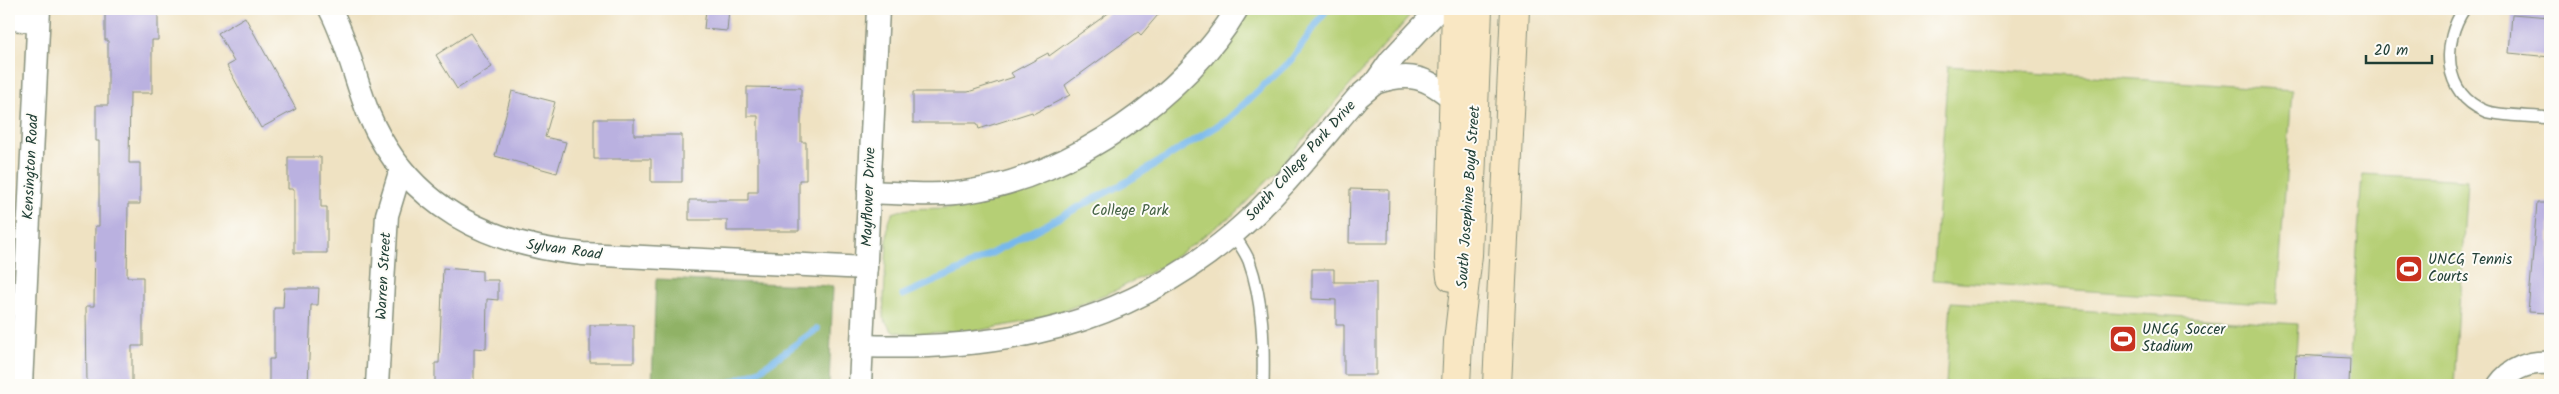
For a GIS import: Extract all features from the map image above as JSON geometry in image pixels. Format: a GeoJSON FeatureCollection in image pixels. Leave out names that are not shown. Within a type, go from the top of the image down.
{"type":"FeatureCollection","features":[{"type":"Feature","properties":{"kind":"main road"},"geometry":{"type":"LineString","coordinates":[[1456,9],[1449,259],[1458,341]]}},
{"type":"Feature","properties":{"kind":"main road","name":"South Josephine Boyd Street"},"geometry":{"type":"LineString","coordinates":[[1456,385],[1458,341],[1468,255],[1478,9]]}},
{"type":"Feature","properties":{"kind":"main road"},"geometry":{"type":"LineString","coordinates":[[1498,385],[1515,9]]}},
{"type":"Feature","properties":{"kind":"street","name":"Sylvan Road"},"geometry":{"type":"LineString","coordinates":[[330,9],[343,34],[369,115],[382,142],[401,169],[449,213],[480,230],[515,243],[550,251],[866,268]]}},
{"type":"Feature","properties":{"kind":"street","name":"Mayflower Drive"},"geometry":{"type":"LineString","coordinates":[[860,385],[878,9]]}},
{"type":"Feature","properties":{"kind":"street"},"geometry":{"type":"LineString","coordinates":[[868,192],[934,194],[971,192],[1011,182],[1071,157],[1122,127],[1159,99],[1203,55],[1237,9]]}},
{"type":"Feature","properties":{"kind":"street","name":"South College Park Drive"},"geometry":{"type":"LineString","coordinates":[[862,346],[910,348],[947,346],[1025,336],[1060,328],[1111,310],[1161,283],[1204,257],[1233,234],[1284,183],[1358,98],[1375,83],[1391,60],[1439,9]]}},
{"type":"Feature","properties":{"kind":"street"},"geometry":{"type":"LineString","coordinates":[[9,19],[39,15]]}},
{"type":"Feature","properties":{"kind":"street","name":"Kensington Road"},"geometry":{"type":"LineString","coordinates":[[21,385],[39,15]]}},
{"type":"Feature","properties":{"kind":"street","name":"South College Park Drive"},"geometry":{"type":"LineString","coordinates":[[1375,83],[1394,76],[1423,79],[1436,85],[1454,100]]}},
{"type":"Feature","properties":{"kind":"street","name":"Warren Street"},"geometry":{"type":"LineString","coordinates":[[377,385],[387,215],[401,169]]}},
{"type":"Feature","properties":{"kind":"street"},"geometry":{"type":"LineString","coordinates":[[2499,385],[2504,378],[2516,369],[2528,364],[2550,363]]}},
{"type":"Feature","properties":{"kind":"lane"},"geometry":{"type":"LineString","coordinates":[[2464,9],[2450,38],[2448,55],[2451,74],[2460,92],[2486,112],[2550,118]]}},
{"type":"Feature","properties":{"kind":"lane"},"geometry":{"type":"LineString","coordinates":[[1233,234],[1248,259],[1255,282],[1261,320],[1263,385]]}},
{"type":"Feature","properties":{"kind":"green space","name":"College Park"},"geometry":{"type":"Polygon","coordinates":[[[1251,9],[1416,9],[1277,170],[1238,211],[1161,267],[1116,290],[1068,309],[1024,322],[981,330],[908,334],[892,331],[883,318],[888,222],[893,213],[910,209],[953,207],[990,201],[1031,189],[1069,173],[1105,153],[1139,130],[1170,104],[1199,75],[1251,9]]]}},
{"type":"Feature","properties":{"kind":"green space"},"geometry":{"type":"Polygon","coordinates":[[[1948,66],[2292,90],[2277,304],[1933,280],[1948,66]]]}},
{"type":"Feature","properties":{"kind":"green space"},"geometry":{"type":"Polygon","coordinates":[[[2362,174],[2467,180],[2454,385],[1946,385],[1951,302],[2298,324],[2296,355],[2350,358],[2362,174]]]}},
{"type":"Feature","properties":{"kind":"green space"},"geometry":{"type":"Polygon","coordinates":[[[656,279],[833,286],[829,385],[652,385],[656,279]]]}},
{"type":"Feature","properties":{"kind":"building"},"geometry":{"type":"Polygon","coordinates":[[[105,9],[158,9],[158,40],[152,40],[152,93],[130,93],[129,163],[140,163],[140,204],[128,204],[127,277],[143,277],[143,346],[132,346],[132,385],[87,385],[86,306],[94,306],[95,226],[99,226],[99,141],[96,141],[96,105],[108,105],[108,40],[105,40],[105,9]]]}},
{"type":"Feature","properties":{"kind":"building"},"geometry":{"type":"Polygon","coordinates":[[[706,9],[729,9],[727,31],[704,29],[706,9]]]}},
{"type":"Feature","properties":{"kind":"building"},"geometry":{"type":"Polygon","coordinates":[[[1114,9],[1163,9],[1141,35],[1138,32],[1065,85],[1070,95],[1033,114],[1032,112],[979,129],[977,123],[913,123],[913,92],[968,92],[1014,77],[1011,73],[1048,53],[1049,56],[1114,9]]]}},
{"type":"Feature","properties":{"kind":"building"},"geometry":{"type":"Polygon","coordinates":[[[2512,14],[2550,17],[2550,57],[2509,53],[2512,14]]]}},
{"type":"Feature","properties":{"kind":"building"},"geometry":{"type":"Polygon","coordinates":[[[245,17],[296,109],[261,128],[227,66],[234,62],[218,33],[245,17]]]}},
{"type":"Feature","properties":{"kind":"building"},"geometry":{"type":"Polygon","coordinates":[[[470,33],[492,67],[457,89],[436,55],[470,33]]]}},
{"type":"Feature","properties":{"kind":"building"},"geometry":{"type":"Polygon","coordinates":[[[747,87],[801,88],[801,142],[806,142],[806,180],[799,180],[799,231],[727,231],[727,220],[689,220],[689,200],[748,200],[748,192],[758,192],[758,116],[747,116],[747,87]]]}},
{"type":"Feature","properties":{"kind":"building"},"geometry":{"type":"Polygon","coordinates":[[[512,91],[555,102],[545,137],[566,142],[557,173],[495,156],[512,91]]]}},
{"type":"Feature","properties":{"kind":"building"},"geometry":{"type":"Polygon","coordinates":[[[594,119],[634,119],[634,135],[682,135],[682,182],[651,182],[651,159],[594,159],[594,119]]]}},
{"type":"Feature","properties":{"kind":"building"},"geometry":{"type":"Polygon","coordinates":[[[288,157],[321,157],[321,207],[327,207],[327,253],[294,253],[294,189],[288,189],[288,157]]]}},
{"type":"Feature","properties":{"kind":"building"},"geometry":{"type":"Polygon","coordinates":[[[1350,189],[1389,190],[1388,243],[1349,243],[1350,189]]]}},
{"type":"Feature","properties":{"kind":"building"},"geometry":{"type":"Polygon","coordinates":[[[2537,203],[2550,203],[2550,313],[2528,312],[2537,203]]]}},
{"type":"Feature","properties":{"kind":"building"},"geometry":{"type":"Polygon","coordinates":[[[443,268],[482,271],[482,280],[498,280],[498,300],[487,299],[486,349],[474,348],[474,385],[435,385],[435,363],[439,363],[443,268]]]}},
{"type":"Feature","properties":{"kind":"building"},"geometry":{"type":"Polygon","coordinates":[[[1312,269],[1334,269],[1334,282],[1376,282],[1376,375],[1344,375],[1344,325],[1336,325],[1336,300],[1312,299],[1312,269]]]}},
{"type":"Feature","properties":{"kind":"building"},"geometry":{"type":"Polygon","coordinates":[[[284,288],[319,288],[318,305],[311,305],[308,385],[269,385],[269,359],[274,359],[274,308],[283,308],[284,288]]]}},
{"type":"Feature","properties":{"kind":"building"},"geometry":{"type":"Polygon","coordinates":[[[590,325],[634,325],[634,362],[590,362],[590,325]]]}},
{"type":"Feature","properties":{"kind":"building"},"geometry":{"type":"Polygon","coordinates":[[[2296,355],[2350,358],[2349,385],[2294,385],[2296,355]]]}},
{"type":"Feature","properties":{"kind":"waterway"},"geometry":{"type":"LineString","coordinates":[[903,295],[960,270],[1128,181],[1227,120],[1292,59],[1327,9]]}},
{"type":"Feature","properties":{"kind":"waterway"},"geometry":{"type":"LineString","coordinates":[[725,385],[757,372],[817,329]]}},
{"type":"Feature","properties":{"kind":"place","name":"UNCG Tennis Courts"},"geometry":{"type":"Point","coordinates":[2409,269]}},
{"type":"Feature","properties":{"kind":"place","name":"UNCG Soccer Stadium"},"geometry":{"type":"Point","coordinates":[2123,339]}}]}
